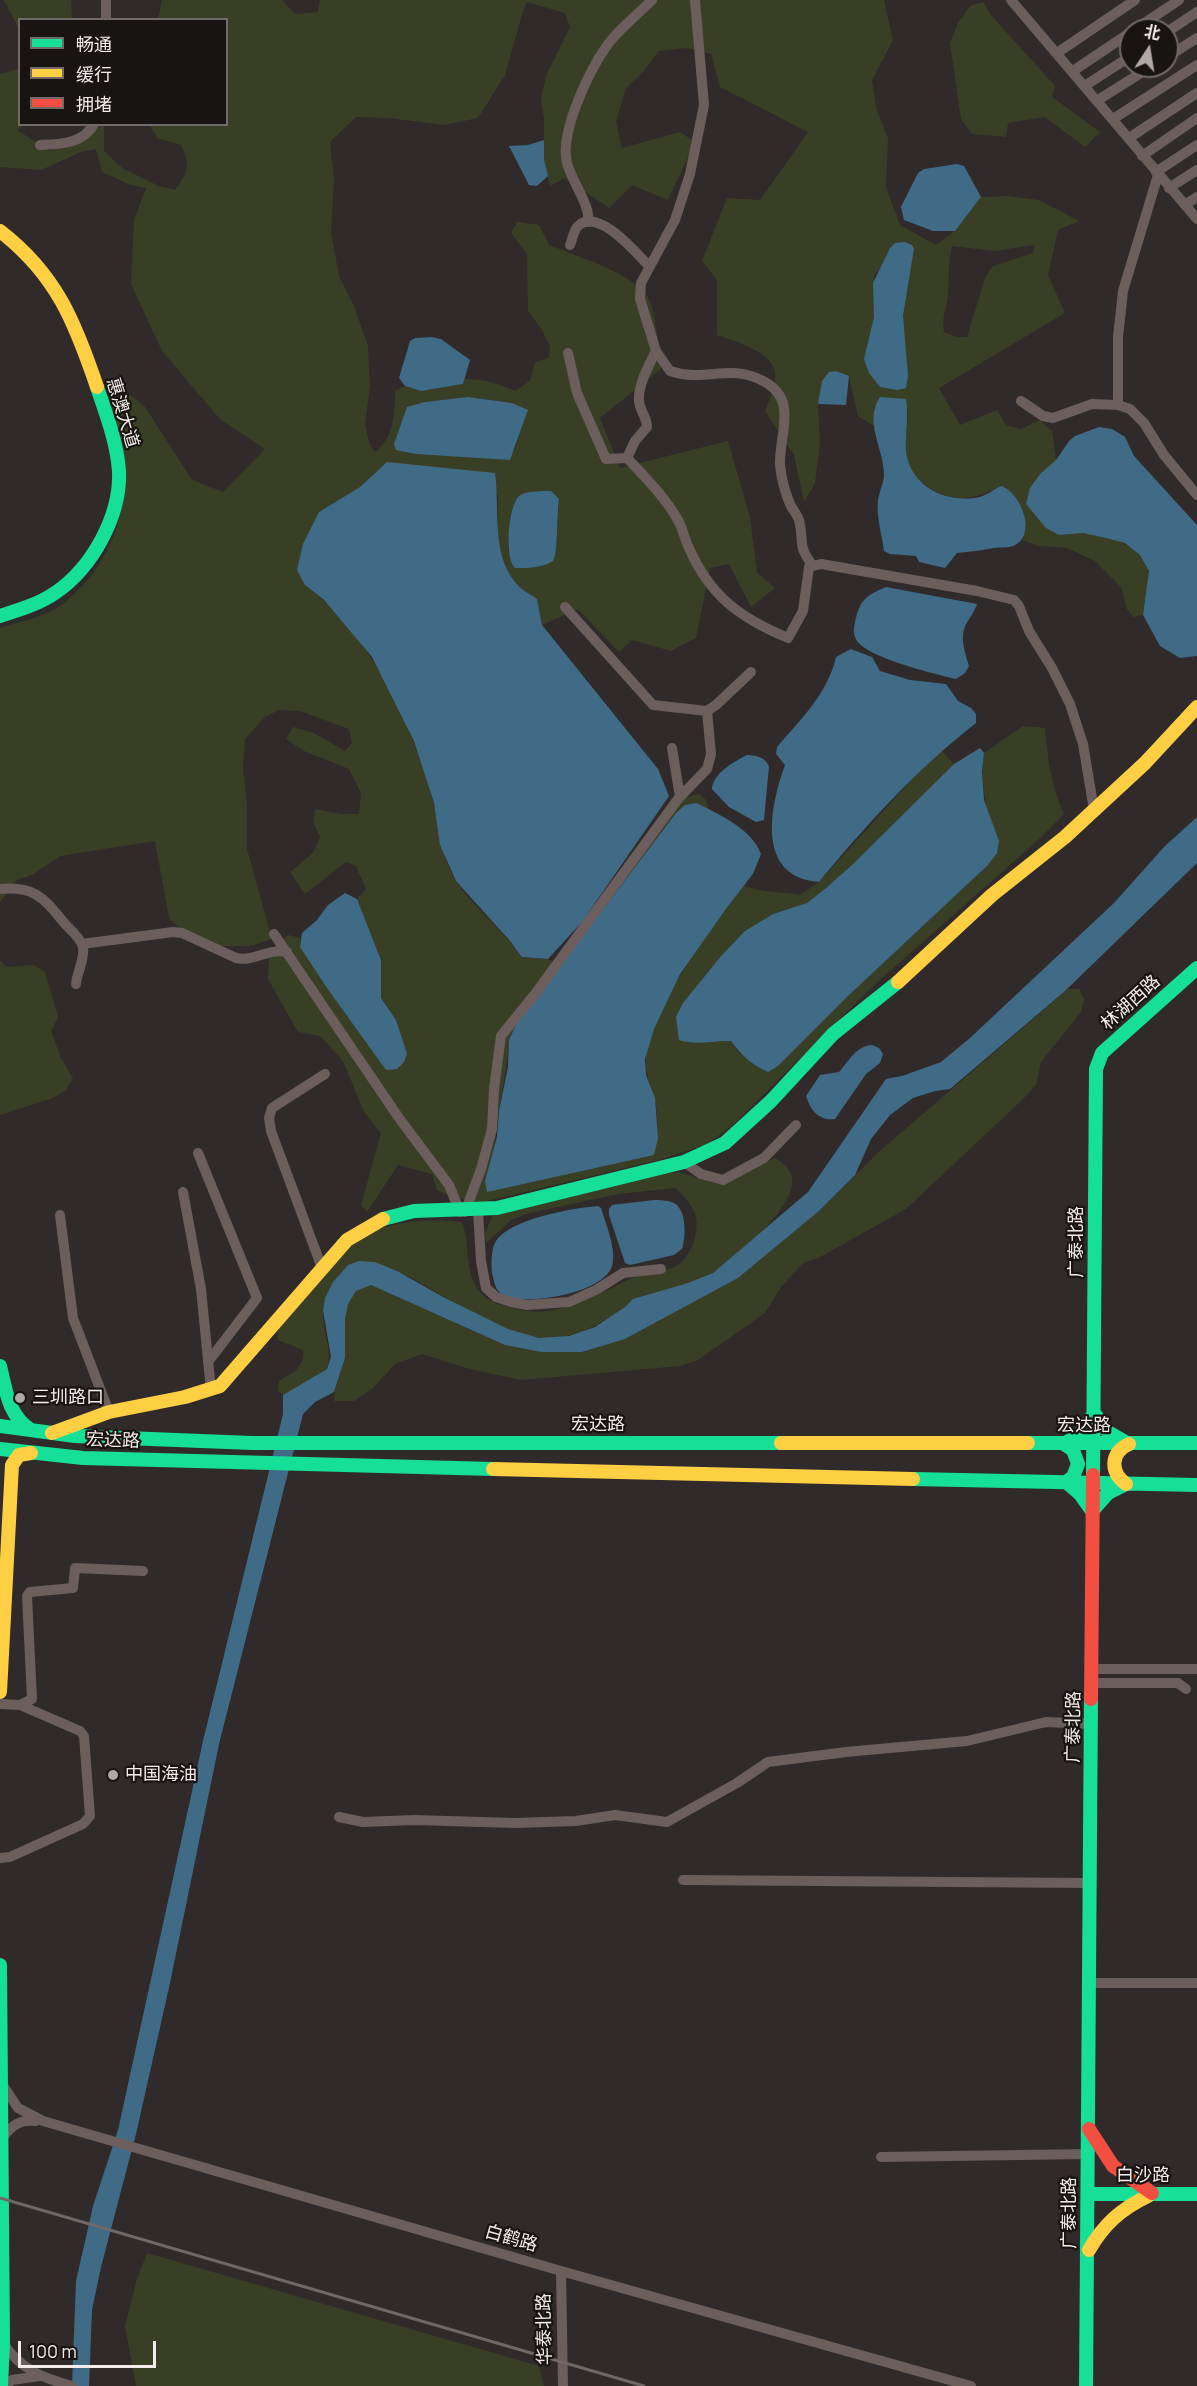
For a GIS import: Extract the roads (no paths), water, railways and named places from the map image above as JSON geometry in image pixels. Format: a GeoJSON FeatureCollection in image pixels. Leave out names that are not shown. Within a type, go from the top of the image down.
{"type":"FeatureCollection","features":[{"type":"Feature","properties":{"kind":"street"},"geometry":{"type":"LineString","coordinates":[[106,0],[106,18]]}},
{"type":"Feature","properties":{"kind":"street"},"geometry":{"type":"LineString","coordinates":[[588,222],[586,204],[570,175],[566,156],[565,141],[570,122],[583,89],[611,40],[652,0]]}},
{"type":"Feature","properties":{"kind":"street"},"geometry":{"type":"LineString","coordinates":[[695,0],[704,105],[690,174],[675,220],[640,283],[640,299],[656,351],[670,371],[705,376],[726,371],[766,382],[776,390],[781,399],[786,424],[780,462],[783,481],[798,519],[802,552],[813,566]]}},
{"type":"Feature","properties":{"kind":"street"},"geometry":{"type":"LineString","coordinates":[[1011,0],[1073,70],[1142,156],[1197,219]]}},
{"type":"Feature","properties":{"kind":"street"},"geometry":{"type":"LineString","coordinates":[[1057,53],[1135,0]]}},
{"type":"Feature","properties":{"kind":"street"},"geometry":{"type":"LineString","coordinates":[[1152,18],[1179,0]]}},
{"type":"Feature","properties":{"kind":"street"},"geometry":{"type":"LineString","coordinates":[[1179,24],[1197,12]]}},
{"type":"Feature","properties":{"kind":"street"},"geometry":{"type":"LineString","coordinates":[[1179,49],[1197,38]]}},
{"type":"Feature","properties":{"kind":"street"},"geometry":{"type":"LineString","coordinates":[[1073,70],[1119,40]]}},
{"type":"Feature","properties":{"kind":"street"},"geometry":{"type":"LineString","coordinates":[[1086,86],[1119,64]]}},
{"type":"Feature","properties":{"kind":"street"},"geometry":{"type":"LineString","coordinates":[[1113,119],[1197,65]]}},
{"type":"Feature","properties":{"kind":"street"},"geometry":{"type":"LineString","coordinates":[[1098,100],[1133,78]]}},
{"type":"Feature","properties":{"kind":"street"},"geometry":{"type":"LineString","coordinates":[[1129,138],[1197,93]]}},
{"type":"Feature","properties":{"kind":"street"},"geometry":{"type":"LineString","coordinates":[[1142,156],[1197,118]]}},
{"type":"Feature","properties":{"kind":"street"},"geometry":{"type":"LineString","coordinates":[[40,145],[71,142],[85,136],[92,126]]}},
{"type":"Feature","properties":{"kind":"street"},"geometry":{"type":"LineString","coordinates":[[1118,405],[1118,337],[1123,291],[1157,173],[1197,145]]}},
{"type":"Feature","properties":{"kind":"street"},"geometry":{"type":"LineString","coordinates":[[1169,188],[1197,170]]}},
{"type":"Feature","properties":{"kind":"street"},"geometry":{"type":"LineString","coordinates":[[1185,205],[1197,197]]}},
{"type":"Feature","properties":{"kind":"street"},"geometry":{"type":"LineString","coordinates":[[570,245],[577,227],[588,222],[605,226],[621,238],[649,266]]}},
{"type":"Feature","properties":{"kind":"street","name":"惠澳大道"},"geometry":{"type":"LineString","coordinates":[[0,231],[12,238],[40,264],[62,299],[110,427],[116,449],[119,479],[115,500],[101,538],[76,574],[62,588],[49,596],[0,616]]}},
{"type":"Feature","properties":{"kind":"street"},"geometry":{"type":"LineString","coordinates":[[627,458],[635,441],[647,427],[647,419],[639,403],[639,392],[656,351]]}},
{"type":"Feature","properties":{"kind":"street"},"geometry":{"type":"LineString","coordinates":[[568,353],[577,393],[606,459],[627,458],[647,479],[678,521],[699,567],[723,600],[734,610],[788,638],[803,610],[809,567],[821,564],[1014,600],[1070,704],[1083,744],[1094,810]]}},
{"type":"Feature","properties":{"kind":"street"},"geometry":{"type":"LineString","coordinates":[[1021,400],[1043,416],[1053,418],[1092,404],[1118,405],[1130,409],[1144,423],[1164,455],[1197,495]]}},
{"type":"Feature","properties":{"kind":"street"},"geometry":{"type":"LineString","coordinates":[[565,607],[653,705],[707,711],[751,672]]}},
{"type":"Feature","properties":{"kind":"street"},"geometry":{"type":"LineString","coordinates":[[52,1433],[109,1412],[211,1390],[220,1386],[346,1240],[363,1228],[381,1220],[414,1211],[468,1212],[684,1162],[725,1143],[771,1101],[833,1034],[888,991],[992,895],[1065,837],[1145,763],[1197,706]]}},
{"type":"Feature","properties":{"kind":"street"},"geometry":{"type":"LineString","coordinates":[[468,1212],[492,1129],[494,1089],[501,1036],[535,994],[680,797],[707,769],[711,754],[707,711]]}},
{"type":"Feature","properties":{"kind":"street"},"geometry":{"type":"LineString","coordinates":[[672,748],[680,797]]}},
{"type":"Feature","properties":{"kind":"street"},"geometry":{"type":"LineString","coordinates":[[0,889],[27,890],[42,896],[82,944],[84,955],[77,972],[76,984]]}},
{"type":"Feature","properties":{"kind":"street"},"geometry":{"type":"LineString","coordinates":[[82,944],[172,932],[182,933],[244,960],[252,959],[264,952],[277,950],[287,952]]}},
{"type":"Feature","properties":{"kind":"street"},"geometry":{"type":"LineString","coordinates":[[274,934],[399,1118],[468,1212],[486,1288],[496,1297],[527,1305],[569,1302],[596,1290],[623,1273],[661,1269]]}},
{"type":"Feature","properties":{"kind":"street","name":"林湖西路"},"geometry":{"type":"LineString","coordinates":[[1096,1069],[1102,1053],[1197,968]]}},
{"type":"Feature","properties":{"kind":"street","name":"广泰北路"},"geometry":{"type":"LineString","coordinates":[[1086,2386],[1096,1069]]}},
{"type":"Feature","properties":{"kind":"street"},"geometry":{"type":"LineString","coordinates":[[322,1268],[271,1131],[269,1118],[272,1108],[325,1074]]}},
{"type":"Feature","properties":{"kind":"street"},"geometry":{"type":"LineString","coordinates":[[684,1162],[701,1174],[723,1180],[764,1158],[796,1125]]}},
{"type":"Feature","properties":{"kind":"street"},"geometry":{"type":"LineString","coordinates":[[198,1153],[257,1298],[208,1362]]}},
{"type":"Feature","properties":{"kind":"street"},"geometry":{"type":"LineString","coordinates":[[183,1192],[201,1289],[211,1390]]}},
{"type":"Feature","properties":{"kind":"street"},"geometry":{"type":"LineString","coordinates":[[60,1215],[73,1318],[109,1412]]}},
{"type":"Feature","properties":{"kind":"street"},"geometry":{"type":"LineString","coordinates":[[0,1366],[13,1413],[19,1422],[33,1430]]}},
{"type":"Feature","properties":{"kind":"street"},"geometry":{"type":"LineString","coordinates":[[1094,1413],[1108,1432],[1129,1444],[1120,1448],[1113,1461],[1116,1474],[1126,1484],[1108,1492],[1092,1511],[1080,1494],[1065,1482],[1073,1477],[1078,1464],[1073,1450],[1064,1444],[1080,1434],[1094,1413]]}},
{"type":"Feature","properties":{"kind":"street","name":"宏达路"},"geometry":{"type":"LineString","coordinates":[[0,1426],[75,1436],[252,1443],[1197,1443]]}},
{"type":"Feature","properties":{"kind":"street","name":"宏达路"},"geometry":{"type":"LineString","coordinates":[[0,1449],[83,1458],[249,1464],[1197,1485]]}},
{"type":"Feature","properties":{"kind":"street"},"geometry":{"type":"LineString","coordinates":[[0,1692],[12,1465],[19,1455],[31,1453]]}},
{"type":"Feature","properties":{"kind":"street"},"geometry":{"type":"LineString","coordinates":[[20,1705],[32,1699],[27,1596],[30,1592],[73,1588],[75,1568],[144,1571]]}},
{"type":"Feature","properties":{"kind":"street"},"geometry":{"type":"LineString","coordinates":[[1092,1669],[1197,1670]]}},
{"type":"Feature","properties":{"kind":"street"},"geometry":{"type":"LineString","coordinates":[[1092,1683],[1178,1683],[1186,1689]]}},
{"type":"Feature","properties":{"kind":"street"},"geometry":{"type":"LineString","coordinates":[[0,1704],[20,1705],[74,1728],[84,1736],[90,1816],[82,1824],[10,1857],[0,1858]]}},
{"type":"Feature","properties":{"kind":"street"},"geometry":{"type":"LineString","coordinates":[[339,1817],[363,1822],[414,1820],[515,1823],[576,1821],[615,1815],[667,1822],[737,1783],[768,1761],[967,1742],[1046,1722],[1091,1724]]}},
{"type":"Feature","properties":{"kind":"street"},"geometry":{"type":"LineString","coordinates":[[683,1880],[1090,1883]]}},
{"type":"Feature","properties":{"kind":"street"},"geometry":{"type":"LineString","coordinates":[[0,1965],[3,2386]]}},
{"type":"Feature","properties":{"kind":"street"},"geometry":{"type":"LineString","coordinates":[[1089,1983],[1197,1983]]}},
{"type":"Feature","properties":{"kind":"street"},"geometry":{"type":"LineString","coordinates":[[2,2084],[18,2108],[43,2121]]}},
{"type":"Feature","properties":{"kind":"street"},"geometry":{"type":"LineString","coordinates":[[3,2137],[21,2120],[43,2121]]}},
{"type":"Feature","properties":{"kind":"street","name":"白鹤路"},"geometry":{"type":"LineString","coordinates":[[43,2121],[561,2271],[971,2386]]}},
{"type":"Feature","properties":{"kind":"street"},"geometry":{"type":"LineString","coordinates":[[1088,2128],[1113,2166],[1154,2194],[1114,2215],[1103,2227],[1088,2252]]}},
{"type":"Feature","properties":{"kind":"street"},"geometry":{"type":"LineString","coordinates":[[881,2157],[1088,2154]]}},
{"type":"Feature","properties":{"kind":"street","name":"白沙路"},"geometry":{"type":"LineString","coordinates":[[1088,2194],[1197,2194]]}},
{"type":"Feature","properties":{"kind":"street","name":"华泰北路"},"geometry":{"type":"LineString","coordinates":[[561,2271],[563,2386]]}},
{"type":"Feature","properties":{"kind":"street"},"geometry":{"type":"LineString","coordinates":[[3,2343],[21,2365],[44,2378],[72,2386]]}},
{"type":"Feature","properties":{"kind":"street"},"geometry":{"type":"LineString","coordinates":[[3,2386],[12,2380],[44,2378]]}},
{"type":"Feature","properties":{"kind":"water"},"geometry":{"type":"Polygon","coordinates":[[[544,140],[544,159],[548,176],[537,186],[529,185],[509,146],[528,145],[544,140]]]}},
{"type":"Feature","properties":{"kind":"water"},"geometry":{"type":"Polygon","coordinates":[[[957,164],[964,166],[981,197],[955,231],[933,231],[904,220],[901,207],[918,173],[924,169],[957,164]]]}},
{"type":"Feature","properties":{"kind":"water"},"geometry":{"type":"Polygon","coordinates":[[[905,242],[912,245],[914,249],[903,316],[908,376],[906,388],[897,390],[880,387],[869,373],[864,359],[874,317],[873,283],[890,248],[895,243],[905,242]]]}},
{"type":"Feature","properties":{"kind":"water"},"geometry":{"type":"Polygon","coordinates":[[[415,338],[441,339],[470,360],[463,384],[421,391],[405,386],[399,378],[410,341],[415,338]]]}},
{"type":"Feature","properties":{"kind":"water"},"geometry":{"type":"Polygon","coordinates":[[[836,371],[849,376],[846,405],[818,404],[822,381],[829,372],[836,371]]]}},
{"type":"Feature","properties":{"kind":"water"},"geometry":{"type":"Polygon","coordinates":[[[468,397],[512,403],[528,410],[510,460],[416,454],[396,450],[394,444],[407,407],[425,402],[468,397]]]}},
{"type":"Feature","properties":{"kind":"water"},"geometry":{"type":"Polygon","coordinates":[[[880,397],[906,399],[906,451],[909,464],[922,483],[943,495],[955,498],[980,497],[1001,486],[1008,490],[1015,496],[1024,514],[1025,533],[1021,541],[1011,547],[957,553],[945,568],[919,562],[916,556],[890,554],[884,551],[878,506],[884,477],[874,426],[875,407],[880,397]]]}},
{"type":"Feature","properties":{"kind":"water"},"geometry":{"type":"Polygon","coordinates":[[[1099,427],[1112,429],[1125,437],[1134,456],[1197,525],[1197,656],[1180,658],[1160,646],[1143,615],[1149,571],[1140,555],[1125,543],[1106,538],[1083,533],[1059,535],[1046,528],[1026,504],[1030,488],[1041,473],[1056,460],[1069,441],[1075,436],[1099,427]]]}},
{"type":"Feature","properties":{"kind":"water"},"geometry":{"type":"Polygon","coordinates":[[[387,462],[495,473],[499,544],[507,570],[517,585],[537,599],[542,625],[658,769],[669,796],[582,922],[548,959],[522,957],[456,881],[440,845],[434,803],[414,741],[372,657],[324,600],[305,585],[297,570],[303,544],[319,512],[360,487],[387,462]]]}},
{"type":"Feature","properties":{"kind":"water"},"geometry":{"type":"Polygon","coordinates":[[[551,491],[559,499],[555,557],[553,561],[545,565],[515,568],[509,554],[512,510],[521,494],[551,491]]]}},
{"type":"Feature","properties":{"kind":"water"},"geometry":{"type":"Polygon","coordinates":[[[886,587],[977,604],[965,626],[963,636],[969,666],[965,673],[956,679],[919,669],[888,659],[857,641],[854,636],[854,627],[860,606],[870,595],[886,587]]]}},
{"type":"Feature","properties":{"kind":"water"},"geometry":{"type":"Polygon","coordinates":[[[851,649],[872,657],[880,671],[910,680],[946,684],[958,701],[971,708],[976,714],[976,723],[933,759],[893,798],[819,882],[799,877],[785,867],[776,854],[772,837],[772,819],[785,765],[776,754],[777,747],[820,694],[836,657],[851,649]]]}},
{"type":"Feature","properties":{"kind":"water"},"geometry":{"type":"Polygon","coordinates":[[[980,748],[984,753],[982,772],[984,800],[999,841],[997,853],[988,865],[848,996],[778,1066],[768,1072],[747,1059],[731,1041],[698,1043],[679,1040],[676,1017],[683,1003],[721,956],[745,931],[773,914],[807,903],[853,864],[954,764],[980,748]]]}},
{"type":"Feature","properties":{"kind":"water"},"geometry":{"type":"Polygon","coordinates":[[[747,755],[762,758],[769,766],[764,820],[756,822],[729,807],[712,789],[720,773],[747,755]]]}},
{"type":"Feature","properties":{"kind":"water"},"geometry":{"type":"Polygon","coordinates":[[[696,803],[724,817],[743,830],[757,845],[761,854],[753,874],[680,974],[654,1029],[645,1059],[646,1075],[655,1098],[658,1138],[654,1155],[487,1192],[485,1181],[497,1137],[499,1111],[508,1067],[509,1040],[517,1023],[676,813],[685,805],[696,803]]]}},
{"type":"Feature","properties":{"kind":"water"},"geometry":{"type":"Polygon","coordinates":[[[1197,817],[1197,863],[1065,991],[950,1089],[913,1098],[890,1115],[871,1139],[855,1175],[819,1211],[738,1278],[625,1339],[582,1352],[541,1352],[505,1345],[371,1285],[356,1291],[348,1304],[345,1319],[345,1358],[334,1392],[315,1402],[303,1414],[219,1744],[170,1983],[136,2134],[101,2267],[92,2310],[89,2386],[72,2386],[76,2281],[93,2206],[118,2130],[203,1741],[283,1414],[283,1395],[327,1369],[331,1357],[323,1310],[325,1298],[333,1282],[348,1265],[359,1261],[375,1262],[399,1272],[508,1329],[539,1338],[569,1336],[595,1327],[633,1299],[713,1273],[808,1192],[886,1079],[902,1076],[941,1062],[970,1038],[1114,903],[1164,847],[1197,817]]]}},
{"type":"Feature","properties":{"kind":"water"},"geometry":{"type":"Polygon","coordinates":[[[345,893],[357,899],[381,960],[381,998],[396,1020],[407,1053],[404,1062],[397,1069],[386,1070],[300,947],[302,933],[317,920],[328,905],[345,893]]]}},
{"type":"Feature","properties":{"kind":"water"},"geometry":{"type":"Polygon","coordinates":[[[872,1045],[879,1048],[883,1054],[880,1063],[866,1074],[835,1119],[820,1117],[816,1114],[806,1096],[820,1075],[839,1072],[857,1051],[872,1045]]]}},
{"type":"Feature","properties":{"kind":"water"},"geometry":{"type":"Polygon","coordinates":[[[654,1200],[674,1203],[681,1212],[685,1231],[682,1249],[674,1255],[630,1265],[625,1263],[609,1209],[612,1205],[654,1200]]]}},
{"type":"Feature","properties":{"kind":"water"},"geometry":{"type":"Polygon","coordinates":[[[598,1206],[601,1208],[613,1253],[612,1266],[606,1275],[581,1290],[547,1298],[515,1299],[504,1296],[499,1291],[495,1286],[492,1273],[492,1257],[494,1244],[503,1233],[543,1216],[598,1206]]]}},
{"type":"Feature","properties":{"kind":"railway"},"geometry":{"type":"LineString","coordinates":[[0,2198],[644,2386]]}},
{"type":"Feature","properties":{"kind":"place","name":"三圳路口"},"geometry":{"type":"Point","coordinates":[20,1398]}},
{"type":"Feature","properties":{"kind":"place","name":"中国海油"},"geometry":{"type":"Point","coordinates":[113,1775]}}]}
